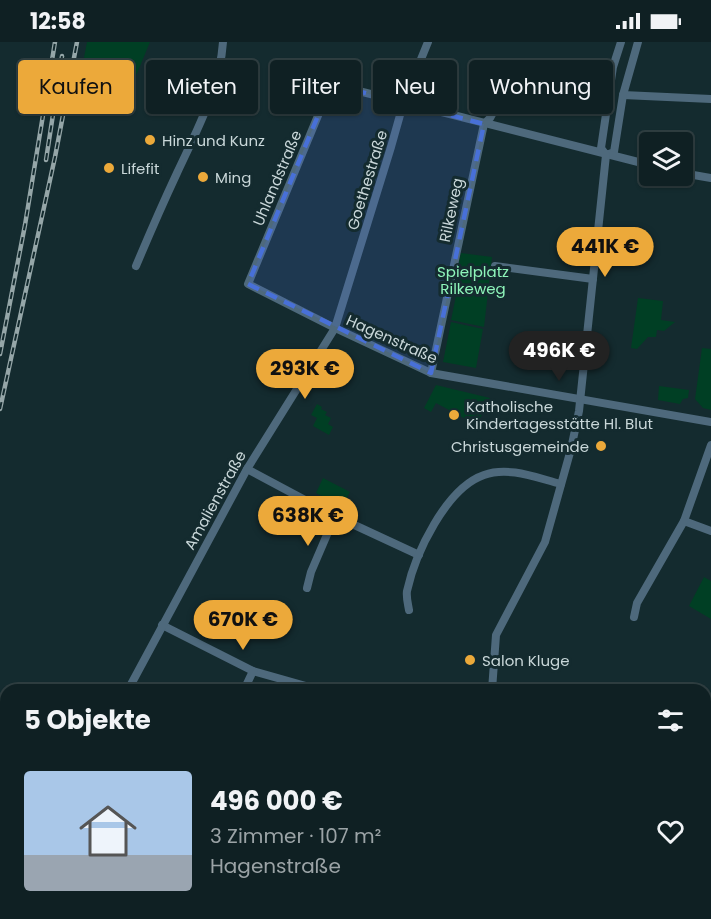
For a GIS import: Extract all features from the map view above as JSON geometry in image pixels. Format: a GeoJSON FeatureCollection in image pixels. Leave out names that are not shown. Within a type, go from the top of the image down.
{"type":"FeatureCollection","features":[{"type":"Feature","properties":{"kind":"street"},"geometry":{"type":"LineString","coordinates":[[136,266],[216,82],[223,42]]}},
{"type":"Feature","properties":{"kind":"street","name":"Goethestraße"},"geometry":{"type":"LineString","coordinates":[[421,60],[428,42]]}},
{"type":"Feature","properties":{"kind":"street"},"geometry":{"type":"LineString","coordinates":[[492,684],[496,635],[545,542],[571,449],[581,399],[606,155],[601,148],[613,67],[621,42]]}},
{"type":"Feature","properties":{"kind":"street"},"geometry":{"type":"LineString","coordinates":[[606,155],[614,152],[623,95],[638,42]]}},
{"type":"Feature","properties":{"kind":"street","name":"Uhlandstraße"},"geometry":{"type":"LineString","coordinates":[[248,284],[327,94],[335,85],[373,94]]}},
{"type":"Feature","properties":{"kind":"street"},"geometry":{"type":"LineString","coordinates":[[623,95],[711,99]]}},
{"type":"Feature","properties":{"kind":"street","name":"Goethestraße"},"geometry":{"type":"LineString","coordinates":[[335,328],[401,114]]}},
{"type":"Feature","properties":{"kind":"street"},"geometry":{"type":"LineString","coordinates":[[449,114],[639,162]]}},
{"type":"Feature","properties":{"kind":"street","name":"Rilkeweg"},"geometry":{"type":"LineString","coordinates":[[431,373],[484,124],[492,114]]}},
{"type":"Feature","properties":{"kind":"street"},"geometry":{"type":"LineString","coordinates":[[693,175],[711,178]]}},
{"type":"Feature","properties":{"kind":"street"},"geometry":{"type":"LineString","coordinates":[[495,266],[593,279]]}},
{"type":"Feature","properties":{"kind":"street","name":"Hagenstraße"},"geometry":{"type":"LineString","coordinates":[[248,284],[431,373],[711,422]]}},
{"type":"Feature","properties":{"kind":"street","name":"Amalienstraße"},"geometry":{"type":"LineString","coordinates":[[131,684],[247,469],[335,328]]}},
{"type":"Feature","properties":{"kind":"street"},"geometry":{"type":"LineString","coordinates":[[634,617],[638,603],[684,520],[711,445]]}},
{"type":"Feature","properties":{"kind":"street"},"geometry":{"type":"LineString","coordinates":[[247,469],[335,516],[418,555]]}},
{"type":"Feature","properties":{"kind":"street"},"geometry":{"type":"LineString","coordinates":[[409,610],[407,593],[418,555],[453,496],[483,475],[500,471],[523,474],[561,484]]}},
{"type":"Feature","properties":{"kind":"street"},"geometry":{"type":"LineString","coordinates":[[307,588],[311,572],[335,516]]}},
{"type":"Feature","properties":{"kind":"street"},"geometry":{"type":"LineString","coordinates":[[684,520],[711,531]]}},
{"type":"Feature","properties":{"kind":"street"},"geometry":{"type":"LineString","coordinates":[[162,625],[253,671],[299,684]]}},
{"type":"Feature","properties":{"kind":"street"},"geometry":{"type":"LineString","coordinates":[[247,684],[253,671]]}},
{"type":"Feature","properties":{"kind":"highlighted area"},"geometry":{"type":"Polygon","coordinates":[[[335,85],[484,124],[431,373],[248,284],[327,94],[335,85]]]}},
{"type":"Feature","properties":{"kind":"green space"},"geometry":{"type":"Polygon","coordinates":[[[87,42],[150,42],[134,81],[134,60],[83,60],[87,42]]]}},
{"type":"Feature","properties":{"kind":"green space","name":"Spielplatz Rilkeweg"},"geometry":{"type":"Polygon","coordinates":[[[461,253],[492,257],[484,327],[451,320],[457,291],[454,286],[461,253]]]}},
{"type":"Feature","properties":{"kind":"green space"},"geometry":{"type":"Polygon","coordinates":[[[638,298],[663,301],[661,320],[675,322],[664,331],[657,330],[656,337],[648,337],[637,349],[631,348],[638,298]]]}},
{"type":"Feature","properties":{"kind":"green space"},"geometry":{"type":"Polygon","coordinates":[[[451,322],[483,329],[476,368],[443,362],[451,322]]]}},
{"type":"Feature","properties":{"kind":"green space"},"geometry":{"type":"Polygon","coordinates":[[[702,348],[711,349],[711,410],[703,408],[695,399],[702,348]]]}},
{"type":"Feature","properties":{"kind":"green space"},"geometry":{"type":"Polygon","coordinates":[[[436,385],[490,398],[477,425],[436,403],[431,412],[424,408],[436,385]]]}},
{"type":"Feature","properties":{"kind":"green space"},"geometry":{"type":"Polygon","coordinates":[[[659,386],[689,390],[688,398],[683,399],[680,404],[658,400],[659,386]]]}},
{"type":"Feature","properties":{"kind":"green space"},"geometry":{"type":"Polygon","coordinates":[[[317,404],[327,412],[325,415],[331,418],[328,424],[333,427],[329,435],[313,426],[317,418],[311,415],[317,404]]]}},
{"type":"Feature","properties":{"kind":"green space"},"geometry":{"type":"Polygon","coordinates":[[[323,478],[350,492],[342,507],[316,493],[323,478]]]}},
{"type":"Feature","properties":{"kind":"green space"},"geometry":{"type":"Polygon","coordinates":[[[704,577],[711,581],[711,619],[689,606],[704,577]]]}},
{"type":"Feature","properties":{"kind":"railway"},"geometry":{"type":"LineString","coordinates":[[0,354],[25,225],[55,42]]}},
{"type":"Feature","properties":{"kind":"railway"},"geometry":{"type":"LineString","coordinates":[[0,409],[55,157],[77,42]]}},
{"type":"Feature","properties":{"kind":"railway"},"geometry":{"type":"LineString","coordinates":[[46,160],[62,56]]}},
{"type":"Feature","properties":{"kind":"place","name":"Hinz und Kunz"},"geometry":{"type":"Point","coordinates":[150,140]}},
{"type":"Feature","properties":{"kind":"place","name":"Lifefit"},"geometry":{"type":"Point","coordinates":[109,168]}},
{"type":"Feature","properties":{"kind":"place","name":"Ming"},"geometry":{"type":"Point","coordinates":[203,177]}},
{"type":"Feature","properties":{"kind":"place","name":"Katholische Kindertagesstätte Hl. Blut"},"geometry":{"type":"Point","coordinates":[454,415]}},
{"type":"Feature","properties":{"kind":"place","name":"Christusgemeinde"},"geometry":{"type":"Point","coordinates":[601,446]}},
{"type":"Feature","properties":{"kind":"place","name":"Salon Kluge"},"geometry":{"type":"Point","coordinates":[470,660]}}]}
